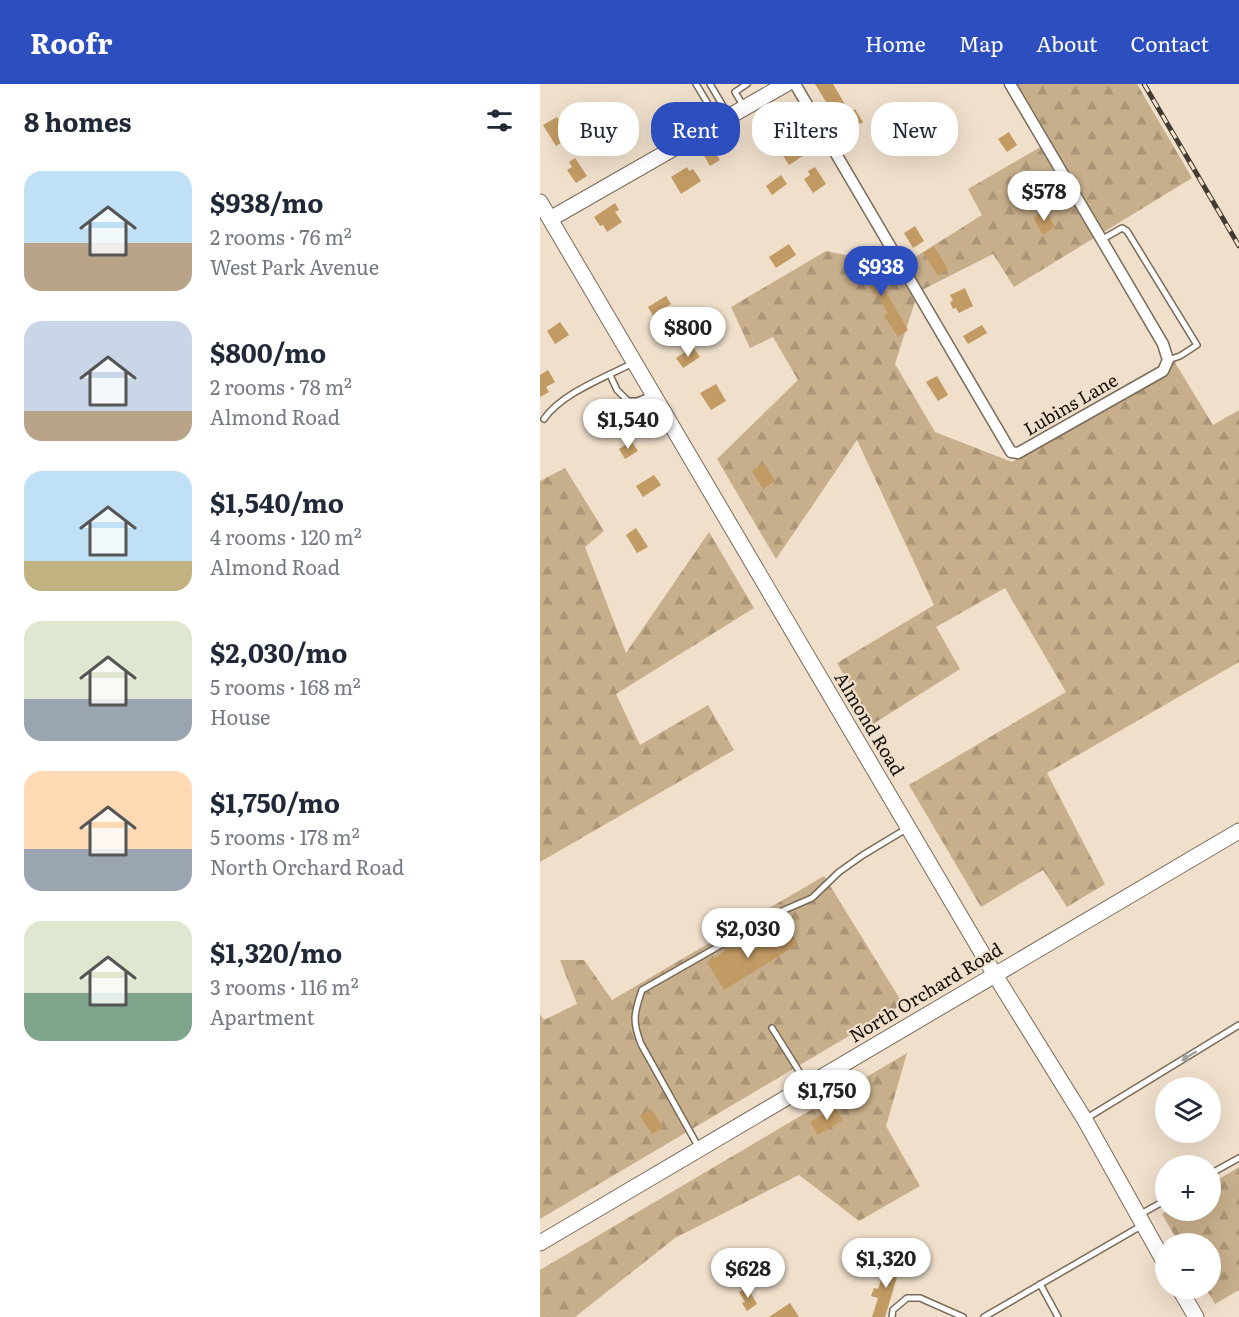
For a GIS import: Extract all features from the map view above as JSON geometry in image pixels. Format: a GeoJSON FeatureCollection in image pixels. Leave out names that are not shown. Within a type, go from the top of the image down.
{"type":"FeatureCollection","features":[{"type":"Feature","properties":{"kind":"main road"},"geometry":{"type":"LineString","coordinates":[[740,110],[786,84]]}},
{"type":"Feature","properties":{"kind":"main road"},"geometry":{"type":"LineString","coordinates":[[550,219],[661,156]]}},
{"type":"Feature","properties":{"kind":"main road","name":"Almond Road"},"geometry":{"type":"LineString","coordinates":[[540,202],[995,975],[1084,1120],[1155,1246]]}},
{"type":"Feature","properties":{"kind":"main road","name":"North Orchard Road"},"geometry":{"type":"LineString","coordinates":[[540,1243],[1239,831]]}},
{"type":"Feature","properties":{"kind":"main road"},"geometry":{"type":"LineString","coordinates":[[1185,1299],[1196,1317]]}},
{"type":"Feature","properties":{"kind":"street","name":"Lubins Lane"},"geometry":{"type":"LineString","coordinates":[[795,84],[1011,452],[1021,453],[1163,371],[1168,360]]}},
{"type":"Feature","properties":{"kind":"street"},"geometry":{"type":"LineString","coordinates":[[1010,84],[1163,344],[1168,360]]}},
{"type":"Feature","properties":{"kind":"lane"},"geometry":{"type":"LineString","coordinates":[[696,84],[710,102]]}},
{"type":"Feature","properties":{"kind":"lane"},"geometry":{"type":"LineString","coordinates":[[710,84],[717,102]]}},
{"type":"Feature","properties":{"kind":"lane"},"geometry":{"type":"LineString","coordinates":[[744,108],[735,92],[747,84]]}},
{"type":"Feature","properties":{"kind":"lane"},"geometry":{"type":"LineString","coordinates":[[1101,240],[1122,228],[1127,231],[1197,345],[1180,356],[1168,360]]}},
{"type":"Feature","properties":{"kind":"lane"},"geometry":{"type":"LineString","coordinates":[[544,419],[551,409],[579,391],[635,362]]}},
{"type":"Feature","properties":{"kind":"lane"},"geometry":{"type":"LineString","coordinates":[[610,375],[617,390],[628,401],[637,401],[654,394]]}},
{"type":"Feature","properties":{"kind":"lane"},"geometry":{"type":"LineString","coordinates":[[700,1149],[641,1044],[635,1029],[634,1013],[642,990],[775,914],[812,898],[839,872],[908,828]]}},
{"type":"Feature","properties":{"kind":"lane"},"geometry":{"type":"LineString","coordinates":[[1084,1120],[1239,1025]]}},
{"type":"Feature","properties":{"kind":"lane"},"geometry":{"type":"LineString","coordinates":[[772,1028],[808,1086]]}},
{"type":"Feature","properties":{"kind":"lane"},"geometry":{"type":"LineString","coordinates":[[1221,1168],[1239,1158]]}},
{"type":"Feature","properties":{"kind":"lane"},"geometry":{"type":"LineString","coordinates":[[984,1317],[1040,1284],[1155,1208]]}},
{"type":"Feature","properties":{"kind":"lane"},"geometry":{"type":"LineString","coordinates":[[1040,1284],[1058,1317]]}},
{"type":"Feature","properties":{"kind":"lane"},"geometry":{"type":"LineString","coordinates":[[892,1317],[893,1310],[907,1298],[920,1298],[963,1317]]}},
{"type":"Feature","properties":{"kind":"green space"},"geometry":{"type":"Polygon","coordinates":[[[1009,84],[1137,84],[1192,178],[1014,287],[993,254],[918,292],[895,364],[935,432],[1012,462],[1174,361],[1213,425],[1239,410],[1239,662],[1047,773],[1105,884],[1067,907],[1043,870],[981,907],[909,785],[1066,692],[1005,588],[936,627],[960,669],[873,724],[837,663],[934,605],[857,440],[776,559],[717,459],[798,380],[773,337],[750,348],[731,307],[826,251],[901,266],[982,215],[968,189],[1044,145],[1009,84]]]}},
{"type":"Feature","properties":{"kind":"green space"},"geometry":{"type":"Polygon","coordinates":[[[565,468],[604,531],[585,547],[626,653],[709,532],[754,608],[616,694],[640,745],[708,705],[734,750],[540,862],[540,481],[565,468]]]}},
{"type":"Feature","properties":{"kind":"green space"},"geometry":{"type":"Polygon","coordinates":[[[824,876],[903,1004],[540,1219],[540,1014],[544,1020],[577,1004],[560,960],[584,960],[612,1000],[824,876]]]}},
{"type":"Feature","properties":{"kind":"green space"},"geometry":{"type":"Polygon","coordinates":[[[907,1053],[886,1126],[920,1186],[859,1221],[799,1175],[675,1238],[575,1317],[540,1317],[540,1270],[907,1053]]]}},
{"type":"Feature","properties":{"kind":"green space"},"geometry":{"type":"Polygon","coordinates":[[[1239,1167],[1239,1290],[1215,1304],[1212,1299],[1221,1299],[1221,1233],[1173,1233],[1166,1221],[1221,1221],[1221,1178],[1239,1167]]]}},
{"type":"Feature","properties":{"kind":"building"},"geometry":{"type":"Polygon","coordinates":[[[815,84],[833,84],[844,102],[826,102],[815,84]]]}},
{"type":"Feature","properties":{"kind":"building"},"geometry":{"type":"Polygon","coordinates":[[[557,117],[558,145],[556,146],[543,125],[557,117]]]}},
{"type":"Feature","properties":{"kind":"building"},"geometry":{"type":"Polygon","coordinates":[[[1009,132],[1017,145],[1007,152],[998,139],[1009,132]]]}},
{"type":"Feature","properties":{"kind":"building"},"geometry":{"type":"Polygon","coordinates":[[[704,156],[717,156],[720,160],[710,166],[704,156]]]}},
{"type":"Feature","properties":{"kind":"building"},"geometry":{"type":"Polygon","coordinates":[[[783,156],[803,156],[789,165],[783,156]]]}},
{"type":"Feature","properties":{"kind":"building"},"geometry":{"type":"Polygon","coordinates":[[[575,158],[587,176],[576,183],[567,170],[572,167],[569,162],[575,158]]]}},
{"type":"Feature","properties":{"kind":"building"},"geometry":{"type":"Polygon","coordinates":[[[687,167],[689,171],[693,169],[701,181],[681,194],[671,177],[687,167]]]}},
{"type":"Feature","properties":{"kind":"building"},"geometry":{"type":"Polygon","coordinates":[[[815,167],[826,184],[813,193],[804,179],[810,175],[808,171],[815,167]]]}},
{"type":"Feature","properties":{"kind":"building"},"geometry":{"type":"Polygon","coordinates":[[[781,175],[787,184],[772,195],[766,186],[781,175]]]}},
{"type":"Feature","properties":{"kind":"building"},"geometry":{"type":"Polygon","coordinates":[[[1033,183],[1040,193],[1021,205],[1015,194],[1033,183]]]}},
{"type":"Feature","properties":{"kind":"building"},"geometry":{"type":"Polygon","coordinates":[[[615,203],[619,210],[615,212],[622,222],[607,232],[594,217],[615,203]]]}},
{"type":"Feature","properties":{"kind":"building"},"geometry":{"type":"Polygon","coordinates":[[[1045,210],[1055,227],[1043,235],[1033,218],[1045,210]]]}},
{"type":"Feature","properties":{"kind":"building"},"geometry":{"type":"Polygon","coordinates":[[[915,226],[924,241],[913,248],[904,233],[915,226]]]}},
{"type":"Feature","properties":{"kind":"building"},"geometry":{"type":"Polygon","coordinates":[[[789,244],[796,255],[776,268],[769,257],[789,244]]]}},
{"type":"Feature","properties":{"kind":"building"},"geometry":{"type":"Polygon","coordinates":[[[934,246],[948,269],[938,276],[923,253],[934,246]]]}},
{"type":"Feature","properties":{"kind":"building"},"geometry":{"type":"Polygon","coordinates":[[[867,259],[908,330],[898,337],[884,316],[888,313],[876,294],[866,280],[861,283],[855,275],[860,272],[856,266],[867,259]]]}},
{"type":"Feature","properties":{"kind":"building"},"geometry":{"type":"Polygon","coordinates":[[[965,288],[973,306],[959,313],[956,308],[953,309],[950,295],[965,288]]]}},
{"type":"Feature","properties":{"kind":"building"},"geometry":{"type":"Polygon","coordinates":[[[666,296],[671,304],[653,316],[648,307],[666,296]]]}},
{"type":"Feature","properties":{"kind":"building"},"geometry":{"type":"Polygon","coordinates":[[[560,322],[569,335],[555,344],[547,331],[560,322]]]}},
{"type":"Feature","properties":{"kind":"building"},"geometry":{"type":"Polygon","coordinates":[[[982,325],[987,333],[968,344],[963,336],[982,325]]]}},
{"type":"Feature","properties":{"kind":"building"},"geometry":{"type":"Polygon","coordinates":[[[693,347],[700,357],[683,368],[676,358],[693,347]]]}},
{"type":"Feature","properties":{"kind":"building"},"geometry":{"type":"Polygon","coordinates":[[[548,370],[555,382],[546,387],[549,392],[540,397],[540,375],[548,370]]]}},
{"type":"Feature","properties":{"kind":"building"},"geometry":{"type":"Polygon","coordinates":[[[937,376],[948,395],[938,401],[926,382],[937,376]]]}},
{"type":"Feature","properties":{"kind":"building"},"geometry":{"type":"Polygon","coordinates":[[[716,384],[726,401],[711,410],[700,393],[716,384]]]}},
{"type":"Feature","properties":{"kind":"building"},"geometry":{"type":"Polygon","coordinates":[[[618,414],[625,425],[607,436],[600,426],[618,414]]]}},
{"type":"Feature","properties":{"kind":"building"},"geometry":{"type":"Polygon","coordinates":[[[631,441],[638,451],[625,459],[619,449],[631,441]]]}},
{"type":"Feature","properties":{"kind":"building"},"geometry":{"type":"Polygon","coordinates":[[[764,463],[775,481],[763,489],[752,471],[764,463]]]}},
{"type":"Feature","properties":{"kind":"building"},"geometry":{"type":"Polygon","coordinates":[[[654,475],[661,485],[643,497],[636,486],[654,475]]]}},
{"type":"Feature","properties":{"kind":"building"},"geometry":{"type":"Polygon","coordinates":[[[636,528],[648,547],[637,553],[626,535],[636,528]]]}},
{"type":"Feature","properties":{"kind":"building"},"geometry":{"type":"Polygon","coordinates":[[[789,929],[798,944],[724,990],[707,962],[745,939],[752,951],[789,929]]]}},
{"type":"Feature","properties":{"kind":"building"},"geometry":{"type":"Polygon","coordinates":[[[835,1107],[843,1120],[818,1135],[810,1122],[835,1107]]]}},
{"type":"Feature","properties":{"kind":"building"},"geometry":{"type":"Polygon","coordinates":[[[651,1109],[663,1127],[652,1134],[640,1116],[651,1109]]]}},
{"type":"Feature","properties":{"kind":"building"},"geometry":{"type":"Polygon","coordinates":[[[888,1259],[901,1264],[885,1317],[872,1317],[878,1298],[871,1296],[874,1288],[878,1289],[888,1259]]]}},
{"type":"Feature","properties":{"kind":"building"},"geometry":{"type":"Polygon","coordinates":[[[747,1287],[757,1304],[747,1311],[739,1292],[747,1287]]]}},
{"type":"Feature","properties":{"kind":"building"},"geometry":{"type":"Polygon","coordinates":[[[790,1303],[799,1317],[769,1317],[790,1303]]]}},
{"type":"Feature","properties":{"kind":"railway"},"geometry":{"type":"LineString","coordinates":[[1144,84],[1239,246]]}}]}
